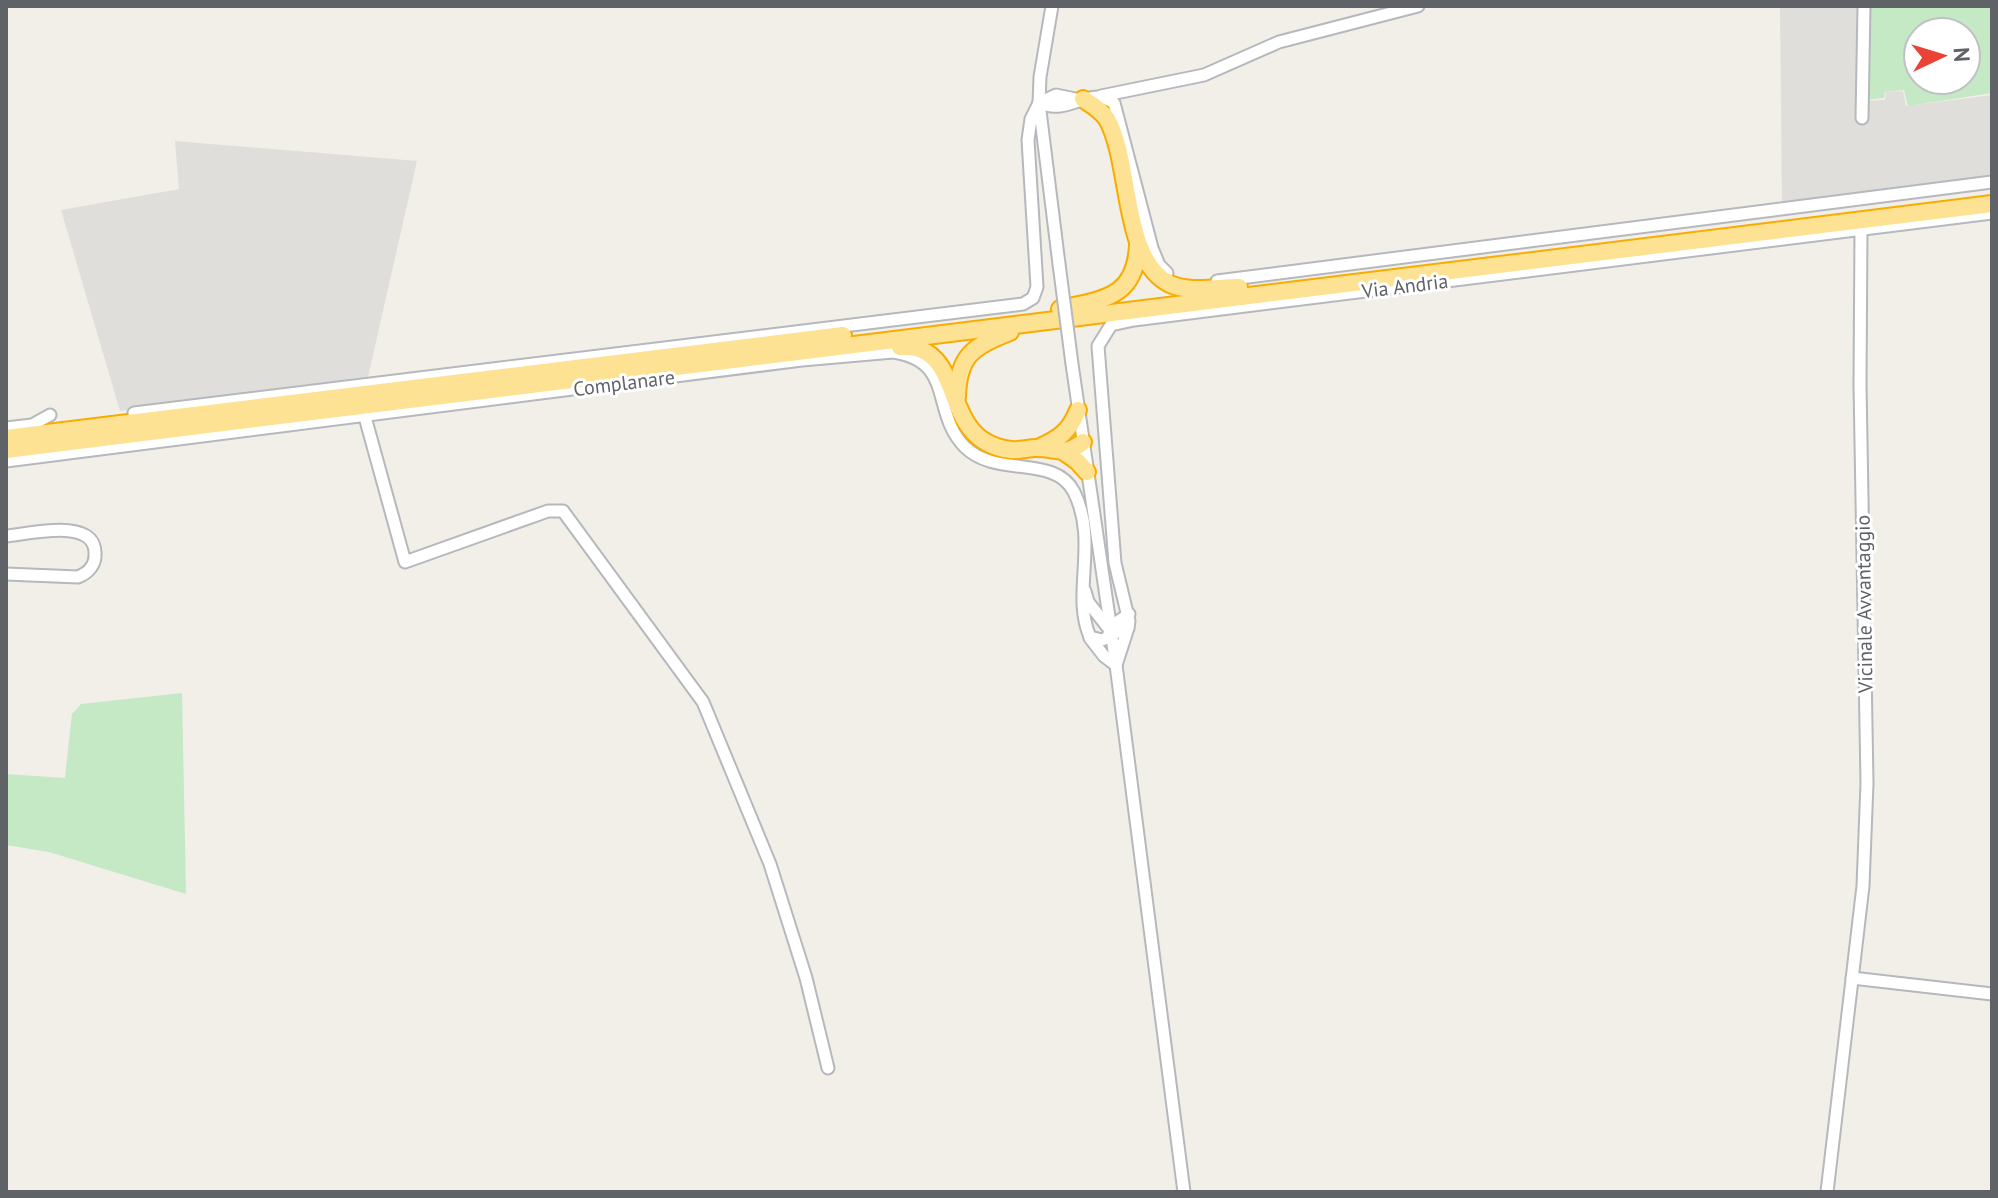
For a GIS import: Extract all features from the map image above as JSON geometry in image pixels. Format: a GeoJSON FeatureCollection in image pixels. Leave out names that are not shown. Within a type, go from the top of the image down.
{"type":"FeatureCollection","features":[{"type":"Feature","properties":{"kind":"highway"},"geometry":{"type":"LineString","coordinates":[[1060,309],[1117,292],[1133,276],[1138,265],[1138,243],[1114,136],[1106,117],[1088,98]]}},
{"type":"Feature","properties":{"kind":"highway"},"geometry":{"type":"LineString","coordinates":[[6,438],[1992,194]]}},
{"type":"Feature","properties":{"kind":"highway"},"geometry":{"type":"LineString","coordinates":[[6,450],[1992,204]]}},
{"type":"Feature","properties":{"kind":"highway"},"geometry":{"type":"LineString","coordinates":[[1138,243],[1150,267],[1172,285],[1185,288],[1239,287]]}},
{"type":"Feature","properties":{"kind":"highway"},"geometry":{"type":"LineString","coordinates":[[956,403],[957,376],[966,358],[982,343],[1034,323]]}},
{"type":"Feature","properties":{"kind":"highway"},"geometry":{"type":"LineString","coordinates":[[831,348],[843,351],[919,348],[935,359],[966,424],[989,444],[1012,450],[1062,445],[1071,438],[1083,442]]}},
{"type":"Feature","properties":{"kind":"highway"},"geometry":{"type":"LineString","coordinates":[[1062,445],[1078,410]]}},
{"type":"Feature","properties":{"kind":"highway"},"geometry":{"type":"LineString","coordinates":[[1062,445],[1087,472]]}},
{"type":"Feature","properties":{"kind":"street"},"geometry":{"type":"LineString","coordinates":[[1040,129],[1059,108],[1088,98],[1204,75],[1279,42],[1418,6]]}},
{"type":"Feature","properties":{"kind":"street"},"geometry":{"type":"LineString","coordinates":[[1862,118],[1864,6]]}},
{"type":"Feature","properties":{"kind":"street"},"geometry":{"type":"LineString","coordinates":[[1052,11],[1040,77],[1040,129],[1116,665],[1184,1192]]}},
{"type":"Feature","properties":{"kind":"street"},"geometry":{"type":"LineString","coordinates":[[1040,77],[1056,95]]}},
{"type":"Feature","properties":{"kind":"street"},"geometry":{"type":"LineString","coordinates":[[1039,103],[1056,95],[1088,98]]}},
{"type":"Feature","properties":{"kind":"street","name":"Via Andria"},"geometry":{"type":"LineString","coordinates":[[1088,98],[1114,103],[1152,248],[1159,265],[1183,282],[1271,275],[1992,182]]}},
{"type":"Feature","properties":{"kind":"street"},"geometry":{"type":"LineString","coordinates":[[1039,103],[1059,108]]}},
{"type":"Feature","properties":{"kind":"street","name":"Complanare"},"geometry":{"type":"LineString","coordinates":[[134,413],[1023,304],[1033,298],[1037,287],[1028,140],[1031,119],[1039,103]]}},
{"type":"Feature","properties":{"kind":"street","name":"Via Andria"},"geometry":{"type":"LineString","coordinates":[[1129,614],[1115,563],[1098,346],[1111,325],[1992,213]]}},
{"type":"Feature","properties":{"kind":"street","name":"Vicinale Avvantaggio"},"geometry":{"type":"LineString","coordinates":[[1827,1192],[1863,886],[1867,783],[1860,385],[1861,230]]}},
{"type":"Feature","properties":{"kind":"street","name":"Complanare"},"geometry":{"type":"LineString","coordinates":[[6,461],[802,360],[893,352],[908,354],[937,377],[952,431],[966,448],[990,463],[1051,472],[1064,479],[1074,490],[1085,530],[1083,615],[1090,637]]}},
{"type":"Feature","properties":{"kind":"street"},"geometry":{"type":"LineString","coordinates":[[6,428],[32,425],[50,415]]}},
{"type":"Feature","properties":{"kind":"street"},"geometry":{"type":"LineString","coordinates":[[365,417],[405,562],[548,511],[563,511],[703,702],[770,864],[806,978],[828,1068]]}},
{"type":"Feature","properties":{"kind":"street"},"geometry":{"type":"LineString","coordinates":[[6,536],[77,531],[91,539],[96,550],[94,563],[87,574],[78,577],[6,574]]}},
{"type":"Feature","properties":{"kind":"street","name":"Complanare"},"geometry":{"type":"LineString","coordinates":[[1085,590],[1093,609],[1111,631]]}},
{"type":"Feature","properties":{"kind":"street"},"geometry":{"type":"LineString","coordinates":[[1093,609],[1107,601]]}},
{"type":"Feature","properties":{"kind":"street"},"geometry":{"type":"LineString","coordinates":[[1116,665],[1128,628],[1129,614]]}},
{"type":"Feature","properties":{"kind":"street"},"geometry":{"type":"LineString","coordinates":[[1090,637],[1107,638],[1114,624],[1129,614]]}},
{"type":"Feature","properties":{"kind":"street"},"geometry":{"type":"LineString","coordinates":[[1111,631],[1128,628]]}},
{"type":"Feature","properties":{"kind":"street"},"geometry":{"type":"LineString","coordinates":[[1090,637],[1104,656],[1116,665]]}},
{"type":"Feature","properties":{"kind":"street"},"geometry":{"type":"LineString","coordinates":[[1852,978],[1992,994]]}},
{"type":"Feature","properties":{"kind":"shaded area"},"geometry":{"type":"Polygon","coordinates":[[[1780,6],[1867,6],[1865,101],[1885,100],[1886,92],[1902,91],[1906,106],[1992,95],[1992,178],[1782,203],[1780,6]]]}},
{"type":"Feature","properties":{"kind":"shaded area"},"geometry":{"type":"Polygon","coordinates":[[[175,141],[417,161],[368,377],[120,411],[61,210],[179,189],[175,141]]]}},
{"type":"Feature","properties":{"kind":"green space"},"geometry":{"type":"Polygon","coordinates":[[[1867,6],[1992,6],[1992,93],[1982,95],[1982,16],[1902,16],[1902,90],[1885,92],[1884,98],[1864,100],[1867,6]]]}},
{"type":"Feature","properties":{"kind":"green space"},"geometry":{"type":"Polygon","coordinates":[[[1906,96],[1973,96],[1908,106],[1906,96]]]}},
{"type":"Feature","properties":{"kind":"green space"},"geometry":{"type":"Polygon","coordinates":[[[182,693],[186,894],[49,852],[6,845],[6,774],[65,778],[72,714],[81,704],[182,693]]]}}]}
